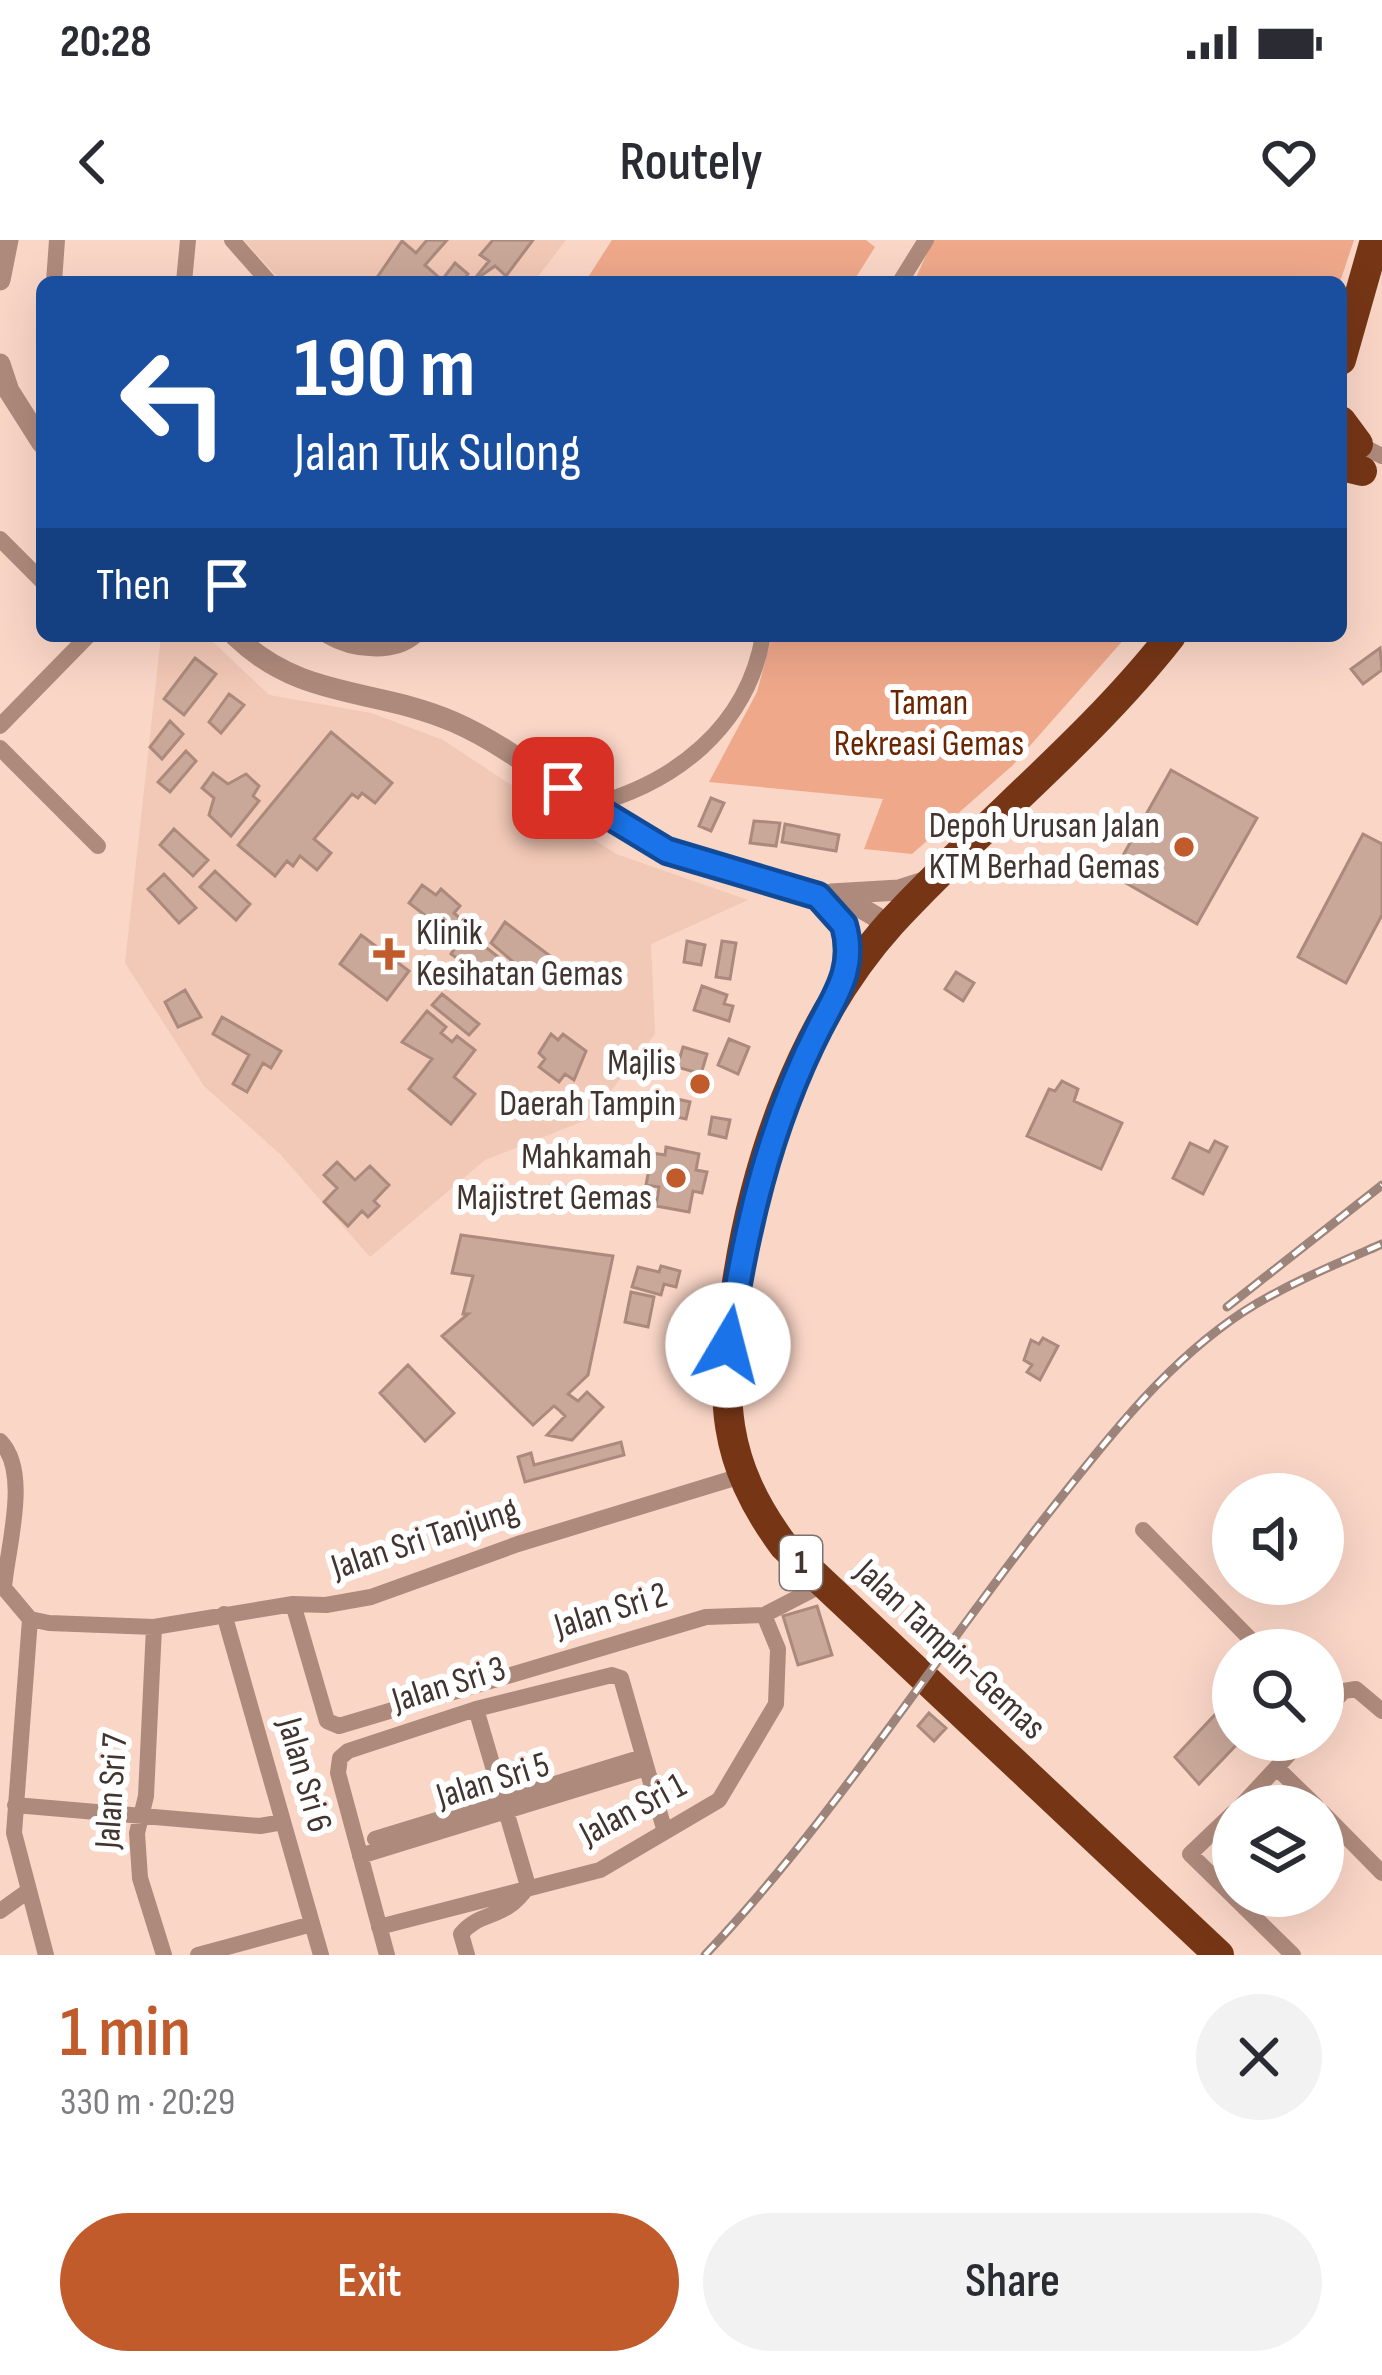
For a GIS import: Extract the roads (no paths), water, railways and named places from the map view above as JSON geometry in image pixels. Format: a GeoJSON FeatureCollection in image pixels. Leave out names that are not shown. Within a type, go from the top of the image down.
{"type":"FeatureCollection","features":[{"type":"Feature","properties":{"kind":"highway"},"geometry":{"type":"LineString","coordinates":[[1347,339],[1375,240]]}},
{"type":"Feature","properties":{"kind":"highway","name":"Jalan Tampin-Gemas"},"geometry":{"type":"LineString","coordinates":[[1165,642],[890,925],[846,981],[795,1079],[742,1250],[726,1383],[729,1427],[752,1503],[822,1585],[1219,1955]]}},
{"type":"Feature","properties":{"kind":"street"},"geometry":{"type":"LineString","coordinates":[[0,280],[8,240]]}},
{"type":"Feature","properties":{"kind":"street"},"geometry":{"type":"LineString","coordinates":[[54,276],[57,240]]}},
{"type":"Feature","properties":{"kind":"street"},"geometry":{"type":"LineString","coordinates":[[185,276],[188,240]]}},
{"type":"Feature","properties":{"kind":"street"},"geometry":{"type":"LineString","coordinates":[[232,240],[264,276]]}},
{"type":"Feature","properties":{"kind":"street"},"geometry":{"type":"LineString","coordinates":[[904,276],[926,240]]}},
{"type":"Feature","properties":{"kind":"street"},"geometry":{"type":"LineString","coordinates":[[0,364],[9,391],[36,434]]}},
{"type":"Feature","properties":{"kind":"street"},"geometry":{"type":"LineString","coordinates":[[0,539],[36,575]]}},
{"type":"Feature","properties":{"kind":"street"},"geometry":{"type":"LineString","coordinates":[[0,726],[82,642]]}},
{"type":"Feature","properties":{"kind":"street"},"geometry":{"type":"LineString","coordinates":[[243,642],[288,676],[319,688],[412,706],[455,722],[667,851],[861,908],[890,925]]}},
{"type":"Feature","properties":{"kind":"street"},"geometry":{"type":"LineString","coordinates":[[342,642],[391,648],[403,642]]}},
{"type":"Feature","properties":{"kind":"street"},"geometry":{"type":"LineString","coordinates":[[588,806],[638,793],[668,777],[715,735],[748,691],[762,642]]}},
{"type":"Feature","properties":{"kind":"street"},"geometry":{"type":"LineString","coordinates":[[0,748],[98,846]]}},
{"type":"Feature","properties":{"kind":"street"},"geometry":{"type":"LineString","coordinates":[[818,896],[908,888],[939,875]]}},
{"type":"Feature","properties":{"kind":"street"},"geometry":{"type":"LineString","coordinates":[[818,896],[844,925],[846,981]]}},
{"type":"Feature","properties":{"kind":"street"},"geometry":{"type":"LineString","coordinates":[[0,1441],[13,1456],[15,1477],[2,1589],[30,1619],[8,1759],[14,1832],[46,1955]]}},
{"type":"Feature","properties":{"kind":"street","name":"Jalan Sri Tanjung"},"geometry":{"type":"LineString","coordinates":[[30,1619],[154,1627],[293,1604],[371,1597],[518,1544],[741,1476]]}},
{"type":"Feature","properties":{"kind":"street"},"geometry":{"type":"LineString","coordinates":[[1143,1530],[1240,1629]]}},
{"type":"Feature","properties":{"kind":"street","name":"Jalan Sri 2"},"geometry":{"type":"LineString","coordinates":[[293,1604],[327,1721],[339,1726],[706,1617],[764,1615],[822,1585]]}},
{"type":"Feature","properties":{"kind":"street","name":"Jalan Sri 6"},"geometry":{"type":"LineString","coordinates":[[224,1614],[321,1955]]}},
{"type":"Feature","properties":{"kind":"street","name":"Jalan Sri 1"},"geometry":{"type":"LineString","coordinates":[[379,1927],[600,1870],[719,1800],[776,1705],[778,1649],[764,1615]]}},
{"type":"Feature","properties":{"kind":"street","name":"Jalan Sri 7"},"geometry":{"type":"LineString","coordinates":[[154,1627],[140,1878],[164,1955]]}},
{"type":"Feature","properties":{"kind":"street","name":"Jalan Sri 3"},"geometry":{"type":"LineString","coordinates":[[387,1955],[338,1773],[340,1758],[476,1709],[612,1675],[621,1678],[665,1832]]}},
{"type":"Feature","properties":{"kind":"street"},"geometry":{"type":"LineString","coordinates":[[1344,1691],[1357,1689],[1382,1711]]}},
{"type":"Feature","properties":{"kind":"street"},"geometry":{"type":"LineString","coordinates":[[466,1955],[461,1934],[466,1926],[513,1909],[528,1886],[476,1709]]}},
{"type":"Feature","properties":{"kind":"street"},"geometry":{"type":"LineString","coordinates":[[1263,1785],[1286,1761]]}},
{"type":"Feature","properties":{"kind":"street","name":"Jalan Sri 5"},"geometry":{"type":"LineString","coordinates":[[358,1850],[645,1762]]}},
{"type":"Feature","properties":{"kind":"street"},"geometry":{"type":"LineString","coordinates":[[1279,1770],[1294,1785]]}},
{"type":"Feature","properties":{"kind":"street"},"geometry":{"type":"LineString","coordinates":[[15,1805],[260,1826],[283,1822]]}},
{"type":"Feature","properties":{"kind":"street"},"geometry":{"type":"LineString","coordinates":[[1212,1834],[1190,1854],[1212,1875]]}},
{"type":"Feature","properties":{"kind":"street"},"geometry":{"type":"LineString","coordinates":[[1344,1834],[1382,1873]]}},
{"type":"Feature","properties":{"kind":"street"},"geometry":{"type":"LineString","coordinates":[[0,1911],[28,1891]]}},
{"type":"Feature","properties":{"kind":"street"},"geometry":{"type":"LineString","coordinates":[[1254,1917],[1293,1955]]}},
{"type":"Feature","properties":{"kind":"street"},"geometry":{"type":"LineString","coordinates":[[198,1955],[312,1924]]}},
{"type":"Feature","properties":{"kind":"railway"},"geometry":{"type":"LineString","coordinates":[[1227,1307],[1382,1185]]}},
{"type":"Feature","properties":{"kind":"railway"},"geometry":{"type":"LineString","coordinates":[[705,1955],[839,1795],[1047,1515],[1162,1380],[1243,1312],[1382,1244]]}},
{"type":"Feature","properties":{"kind":"place","name":"Depoh Urusan Jalan KTM Berhad Gemas"},"geometry":{"type":"Point","coordinates":[1184,847]}},
{"type":"Feature","properties":{"kind":"place","name":"Klinik Kesihatan Gemas"},"geometry":{"type":"Point","coordinates":[389,954]}},
{"type":"Feature","properties":{"kind":"place","name":"Majlis Daerah Tampin"},"geometry":{"type":"Point","coordinates":[700,1084]}},
{"type":"Feature","properties":{"kind":"place","name":"Mahkamah Majistret Gemas"},"geometry":{"type":"Point","coordinates":[676,1178]}},
{"type":"Feature","properties":{"kind":"park label","name":"Taman Rekreasi Gemas"},"geometry":{"type":"Point","coordinates":[929,724]}}]}
